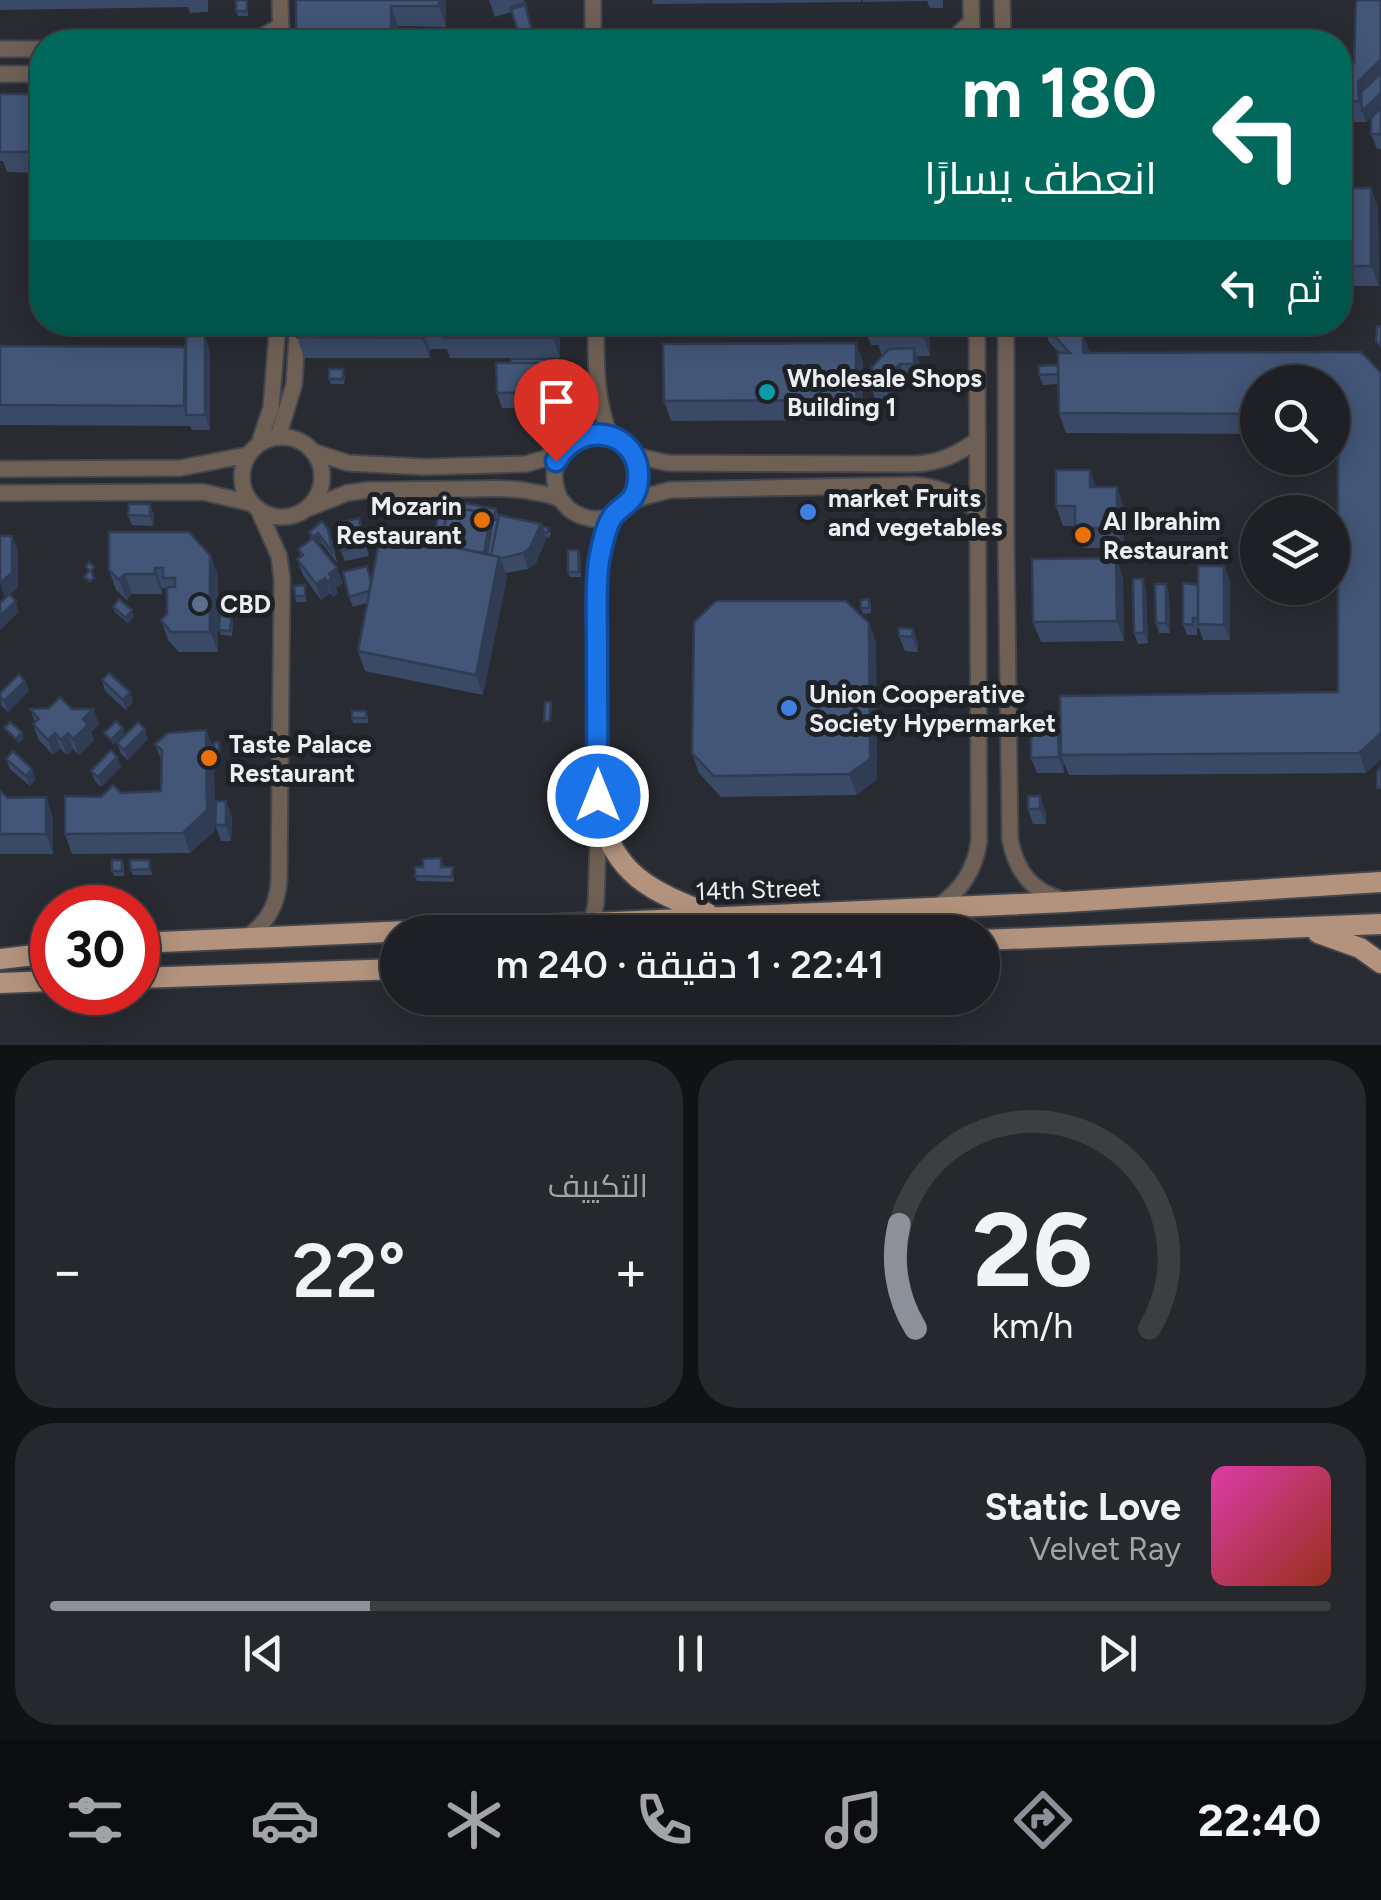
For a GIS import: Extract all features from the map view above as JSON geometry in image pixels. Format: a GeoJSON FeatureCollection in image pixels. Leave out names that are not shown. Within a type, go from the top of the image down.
{"type":"FeatureCollection","features":[{"type":"Feature","properties":{"kind":"main road"},"geometry":{"type":"LineString","coordinates":[[599,812],[618,857],[640,881],[711,915]]}},
{"type":"Feature","properties":{"kind":"main road","name":"14th Street"},"geometry":{"type":"LineString","coordinates":[[736,915],[1066,902],[1381,882]]}},
{"type":"Feature","properties":{"kind":"main road"},"geometry":{"type":"LineString","coordinates":[[994,915],[996,904]]}},
{"type":"Feature","properties":{"kind":"main road"},"geometry":{"type":"LineString","coordinates":[[1000,939],[1381,924]]}},
{"type":"Feature","properties":{"kind":"main road"},"geometry":{"type":"LineString","coordinates":[[1302,928],[1347,942],[1381,962]]}},
{"type":"Feature","properties":{"kind":"main road","name":"14th Street"},"geometry":{"type":"LineString","coordinates":[[160,942],[380,934]]}},
{"type":"Feature","properties":{"kind":"main road"},"geometry":{"type":"LineString","coordinates":[[0,948],[30,949]]}},
{"type":"Feature","properties":{"kind":"main road"},"geometry":{"type":"LineString","coordinates":[[0,959],[30,954]]}},
{"type":"Feature","properties":{"kind":"main road"},"geometry":{"type":"LineString","coordinates":[[160,977],[380,970]]}},
{"type":"Feature","properties":{"kind":"main road"},"geometry":{"type":"LineString","coordinates":[[0,983],[30,982]]}},
{"type":"Feature","properties":{"kind":"street"},"geometry":{"type":"LineString","coordinates":[[280,0],[281,30]]}},
{"type":"Feature","properties":{"kind":"street"},"geometry":{"type":"LineString","coordinates":[[593,0],[594,30]]}},
{"type":"Feature","properties":{"kind":"street"},"geometry":{"type":"LineString","coordinates":[[971,0],[971,30]]}},
{"type":"Feature","properties":{"kind":"street"},"geometry":{"type":"LineString","coordinates":[[1002,0],[1003,30]]}},
{"type":"Feature","properties":{"kind":"street"},"geometry":{"type":"LineString","coordinates":[[296,14],[297,30]]}},
{"type":"Feature","properties":{"kind":"street"},"geometry":{"type":"LineString","coordinates":[[963,30],[971,22]]}},
{"type":"Feature","properties":{"kind":"street"},"geometry":{"type":"LineString","coordinates":[[0,49],[30,49]]}},
{"type":"Feature","properties":{"kind":"street"},"geometry":{"type":"LineString","coordinates":[[0,74],[30,74]]}},
{"type":"Feature","properties":{"kind":"street"},"geometry":{"type":"LineString","coordinates":[[244,939],[268,917],[280,880],[282,579],[278,556],[241,479],[242,467],[270,408],[277,335]]}},
{"type":"Feature","properties":{"kind":"street"},"geometry":{"type":"LineString","coordinates":[[278,437],[294,385],[297,335]]}},
{"type":"Feature","properties":{"kind":"street"},"geometry":{"type":"LineString","coordinates":[[596,335],[598,401],[610,436]]}},
{"type":"Feature","properties":{"kind":"street"},"geometry":{"type":"LineString","coordinates":[[940,906],[954,896],[973,867],[980,823],[977,335]]}},
{"type":"Feature","properties":{"kind":"street"},"geometry":{"type":"LineString","coordinates":[[1006,335],[1007,669],[1013,856],[1032,886],[1066,902]]}},
{"type":"Feature","properties":{"kind":"street"},"geometry":{"type":"LineString","coordinates":[[314,452],[348,463],[424,467],[526,464],[544,459],[584,435],[610,436],[623,444],[637,467],[638,480],[628,504]]}},
{"type":"Feature","properties":{"kind":"street"},"geometry":{"type":"LineString","coordinates":[[0,469],[181,468],[253,449],[278,437],[291,438],[314,452],[321,466],[323,481],[309,508]]}},
{"type":"Feature","properties":{"kind":"street"},"geometry":{"type":"LineString","coordinates":[[632,455],[668,463],[914,464],[936,463],[976,441]]}},
{"type":"Feature","properties":{"kind":"street"},"geometry":{"type":"LineString","coordinates":[[562,450],[553,474],[560,499],[570,510],[598,519],[613,515],[644,496],[670,490],[936,486],[958,495],[976,509]]}},
{"type":"Feature","properties":{"kind":"street"},"geometry":{"type":"LineString","coordinates":[[0,493],[203,492],[254,507],[271,517],[284,518],[347,493],[368,490],[509,488],[560,499]]}},
{"type":"Feature","properties":{"kind":"street"},"geometry":{"type":"LineString","coordinates":[[591,915],[596,903],[599,812],[597,582],[613,515]]}},
{"type":"Feature","properties":{"kind":"street"},"geometry":{"type":"LineString","coordinates":[[980,823],[988,833],[999,834],[1010,820]]}},
{"type":"Feature","properties":{"kind":"building"},"geometry":{"type":"Polygon","coordinates":[[[236,0],[247,0],[247,11],[236,11],[236,0]]]}},
{"type":"Feature","properties":{"kind":"building"},"geometry":{"type":"Polygon","coordinates":[[[296,0],[439,0],[439,6],[391,6],[391,30],[296,30],[296,0]]]}},
{"type":"Feature","properties":{"kind":"building"},"geometry":{"type":"Polygon","coordinates":[[[1356,0],[1381,0],[1381,61],[1358,82],[1359,101],[1352,101],[1356,0]]]}},
{"type":"Feature","properties":{"kind":"building"},"geometry":{"type":"Polygon","coordinates":[[[525,5],[532,30],[517,30],[511,9],[525,5]]]}},
{"type":"Feature","properties":{"kind":"building"},"geometry":{"type":"Polygon","coordinates":[[[1381,73],[1381,93],[1362,111],[1361,92],[1381,73]]]}},
{"type":"Feature","properties":{"kind":"building"},"geometry":{"type":"Polygon","coordinates":[[[0,94],[30,94],[30,152],[0,152],[0,94]]]}},
{"type":"Feature","properties":{"kind":"building"},"geometry":{"type":"Polygon","coordinates":[[[1381,108],[1381,134],[1371,134],[1371,118],[1381,108]]]}},
{"type":"Feature","properties":{"kind":"building"},"geometry":{"type":"Polygon","coordinates":[[[1352,188],[1371,188],[1371,266],[1352,266],[1352,188]]]}},
{"type":"Feature","properties":{"kind":"building"},"geometry":{"type":"Polygon","coordinates":[[[1377,326],[1381,326],[1381,346],[1376,341],[1377,326]]]}},
{"type":"Feature","properties":{"kind":"building"},"geometry":{"type":"Polygon","coordinates":[[[297,335],[422,335],[422,338],[297,335]]]}},
{"type":"Feature","properties":{"kind":"building"},"geometry":{"type":"Polygon","coordinates":[[[443,335],[553,335],[553,338],[443,335]]]}},
{"type":"Feature","properties":{"kind":"building"},"geometry":{"type":"Polygon","coordinates":[[[1054,335],[1083,335],[1083,353],[1361,352],[1381,373],[1381,733],[1359,753],[1061,755],[1060,696],[1338,692],[1338,605],[1350,605],[1350,495],[1338,495],[1338,475],[1350,475],[1350,365],[1240,365],[1240,414],[1059,413],[1058,353],[1070,353],[1054,335]]]}},
{"type":"Feature","properties":{"kind":"building"},"geometry":{"type":"Polygon","coordinates":[[[186,336],[205,336],[205,415],[186,415],[186,336]]]}},
{"type":"Feature","properties":{"kind":"building","name":"Wholesale Shops Building 1"},"geometry":{"type":"Polygon","coordinates":[[[856,343],[856,400],[664,401],[663,344],[856,343]]]}},
{"type":"Feature","properties":{"kind":"building"},"geometry":{"type":"Polygon","coordinates":[[[0,346],[185,347],[184,406],[0,405],[0,346]]]}},
{"type":"Feature","properties":{"kind":"building"},"geometry":{"type":"Polygon","coordinates":[[[914,348],[914,364],[900,364],[886,376],[887,390],[872,390],[872,367],[889,349],[914,348]]]}},
{"type":"Feature","properties":{"kind":"building"},"geometry":{"type":"Polygon","coordinates":[[[511,359],[547,359],[547,363],[511,363],[511,359]]]}},
{"type":"Feature","properties":{"kind":"building"},"geometry":{"type":"Polygon","coordinates":[[[496,363],[556,363],[557,392],[497,393],[496,363]]]}},
{"type":"Feature","properties":{"kind":"building"},"geometry":{"type":"Polygon","coordinates":[[[1058,365],[1058,374],[1039,375],[1039,366],[1058,365]]]}},
{"type":"Feature","properties":{"kind":"building"},"geometry":{"type":"Polygon","coordinates":[[[329,369],[343,369],[343,379],[329,379],[329,369]]]}},
{"type":"Feature","properties":{"kind":"building"},"geometry":{"type":"Polygon","coordinates":[[[1056,470],[1090,470],[1090,487],[1117,487],[1117,528],[1075,528],[1075,506],[1056,506],[1056,470]]]}},
{"type":"Feature","properties":{"kind":"building"},"geometry":{"type":"Polygon","coordinates":[[[440,498],[452,500],[441,545],[434,543],[440,498]]]}},
{"type":"Feature","properties":{"kind":"building"},"geometry":{"type":"Polygon","coordinates":[[[454,501],[496,509],[494,517],[453,507],[454,501]]]}},
{"type":"Feature","properties":{"kind":"building"},"geometry":{"type":"Polygon","coordinates":[[[129,504],[150,504],[150,516],[128,515],[129,504]]]}},
{"type":"Feature","properties":{"kind":"building"},"geometry":{"type":"Polygon","coordinates":[[[448,506],[491,514],[484,553],[441,545],[448,506]]]}},
{"type":"Feature","properties":{"kind":"building"},"geometry":{"type":"Polygon","coordinates":[[[499,515],[541,524],[530,548],[503,558],[491,555],[499,515]]]}},
{"type":"Feature","properties":{"kind":"building"},"geometry":{"type":"Polygon","coordinates":[[[359,518],[365,545],[341,551],[334,524],[359,518]]]}},
{"type":"Feature","properties":{"kind":"building"},"geometry":{"type":"Polygon","coordinates":[[[493,519],[498,520],[491,555],[487,554],[493,519]]]}},
{"type":"Feature","properties":{"kind":"building"},"geometry":{"type":"Polygon","coordinates":[[[322,521],[328,529],[333,553],[318,533],[313,537],[309,532],[322,521]]]}},
{"type":"Feature","properties":{"kind":"building","name":"CBD"},"geometry":{"type":"Polygon","coordinates":[[[109,532],[189,532],[210,555],[210,632],[171,632],[161,620],[167,614],[167,587],[175,587],[175,578],[163,578],[163,568],[155,568],[155,574],[125,574],[119,580],[109,570],[109,532]]]}},
{"type":"Feature","properties":{"kind":"building"},"geometry":{"type":"Polygon","coordinates":[[[381,532],[499,557],[476,675],[358,651],[381,532]]]}},
{"type":"Feature","properties":{"kind":"building"},"geometry":{"type":"Polygon","coordinates":[[[0,536],[12,536],[12,573],[0,583],[0,536]]]}},
{"type":"Feature","properties":{"kind":"building"},"geometry":{"type":"Polygon","coordinates":[[[313,538],[337,568],[329,574],[332,578],[327,582],[325,578],[316,584],[297,559],[303,555],[298,549],[313,538]]]}},
{"type":"Feature","properties":{"kind":"building"},"geometry":{"type":"Polygon","coordinates":[[[568,550],[578,550],[579,572],[568,572],[568,550]]]}},
{"type":"Feature","properties":{"kind":"building"},"geometry":{"type":"Polygon","coordinates":[[[1116,558],[1117,621],[1033,622],[1032,559],[1116,558]]]}},
{"type":"Feature","properties":{"kind":"building"},"geometry":{"type":"Polygon","coordinates":[[[89,562],[94,567],[94,578],[90,581],[84,577],[89,562]]]}},
{"type":"Feature","properties":{"kind":"building"},"geometry":{"type":"Polygon","coordinates":[[[367,566],[369,591],[349,597],[343,572],[367,566]]]}},
{"type":"Feature","properties":{"kind":"building"},"geometry":{"type":"Polygon","coordinates":[[[1198,566],[1224,566],[1224,625],[1198,624],[1198,566]]]}},
{"type":"Feature","properties":{"kind":"building"},"geometry":{"type":"Polygon","coordinates":[[[1133,579],[1143,579],[1144,633],[1134,633],[1133,579]]]}},
{"type":"Feature","properties":{"kind":"building"},"geometry":{"type":"Polygon","coordinates":[[[1183,583],[1198,585],[1198,618],[1193,618],[1193,625],[1183,624],[1183,583]]]}},
{"type":"Feature","properties":{"kind":"building"},"geometry":{"type":"Polygon","coordinates":[[[1155,584],[1166,584],[1166,623],[1156,623],[1155,584]]]}},
{"type":"Feature","properties":{"kind":"building"},"geometry":{"type":"Polygon","coordinates":[[[305,585],[305,596],[295,596],[294,586],[305,585]]]}},
{"type":"Feature","properties":{"kind":"building"},"geometry":{"type":"Polygon","coordinates":[[[9,594],[16,601],[0,616],[0,603],[9,594]]]}},
{"type":"Feature","properties":{"kind":"building"},"geometry":{"type":"Polygon","coordinates":[[[119,599],[132,610],[126,618],[113,607],[119,599]]]}},
{"type":"Feature","properties":{"kind":"building"},"geometry":{"type":"Polygon","coordinates":[[[869,599],[869,608],[861,608],[861,600],[869,599]]]}},
{"type":"Feature","properties":{"kind":"building","name":"Union Cooperative Society Hypermarket"},"geometry":{"type":"Polygon","coordinates":[[[716,601],[846,601],[869,623],[870,759],[849,774],[714,776],[692,753],[694,622],[716,601]]]}},
{"type":"Feature","properties":{"kind":"building"},"geometry":{"type":"Polygon","coordinates":[[[220,614],[232,615],[230,631],[219,630],[220,614]]]}},
{"type":"Feature","properties":{"kind":"building"},"geometry":{"type":"Polygon","coordinates":[[[899,628],[913,629],[912,637],[899,636],[899,628]]]}},
{"type":"Feature","properties":{"kind":"building"},"geometry":{"type":"Polygon","coordinates":[[[109,673],[130,692],[123,700],[102,680],[109,673]]]}},
{"type":"Feature","properties":{"kind":"building"},"geometry":{"type":"Polygon","coordinates":[[[19,674],[25,681],[4,701],[0,693],[19,674]]]}},
{"type":"Feature","properties":{"kind":"building"},"geometry":{"type":"Polygon","coordinates":[[[60,697],[72,709],[93,709],[83,719],[88,725],[73,739],[68,733],[61,740],[55,733],[48,740],[33,724],[39,719],[30,709],[49,708],[60,697]]]}},
{"type":"Feature","properties":{"kind":"building"},"geometry":{"type":"Polygon","coordinates":[[[545,702],[551,702],[550,721],[544,721],[545,702]]]}},
{"type":"Feature","properties":{"kind":"building"},"geometry":{"type":"Polygon","coordinates":[[[352,711],[366,711],[366,718],[352,718],[352,711]]]}},
{"type":"Feature","properties":{"kind":"building"},"geometry":{"type":"Polygon","coordinates":[[[116,721],[123,728],[111,740],[104,733],[116,721]]]}},
{"type":"Feature","properties":{"kind":"building"},"geometry":{"type":"Polygon","coordinates":[[[10,722],[22,732],[16,739],[4,728],[10,722]]]}},
{"type":"Feature","properties":{"kind":"building"},"geometry":{"type":"Polygon","coordinates":[[[138,722],[145,729],[124,750],[117,743],[138,722]]]}},
{"type":"Feature","properties":{"kind":"building"},"geometry":{"type":"Polygon","coordinates":[[[206,730],[207,810],[183,833],[65,834],[65,796],[101,797],[113,785],[121,793],[161,791],[162,750],[155,744],[168,733],[206,730]]]}},
{"type":"Feature","properties":{"kind":"building"},"geometry":{"type":"Polygon","coordinates":[[[1058,733],[1059,757],[1031,758],[1031,734],[1058,733]]]}},
{"type":"Feature","properties":{"kind":"building"},"geometry":{"type":"Polygon","coordinates":[[[214,742],[219,742],[220,759],[214,760],[214,742]]]}},
{"type":"Feature","properties":{"kind":"building"},"geometry":{"type":"Polygon","coordinates":[[[111,750],[117,757],[98,777],[91,771],[111,750]]]}},
{"type":"Feature","properties":{"kind":"building"},"geometry":{"type":"Polygon","coordinates":[[[13,751],[32,769],[26,776],[6,759],[13,751]]]}},
{"type":"Feature","properties":{"kind":"building"},"geometry":{"type":"Polygon","coordinates":[[[1381,767],[1381,788],[1377,788],[1377,772],[1381,767]]]}},
{"type":"Feature","properties":{"kind":"building"},"geometry":{"type":"Polygon","coordinates":[[[0,791],[8,798],[46,797],[46,834],[0,834],[0,791]]]}},
{"type":"Feature","properties":{"kind":"building"},"geometry":{"type":"Polygon","coordinates":[[[1028,796],[1040,796],[1040,809],[1028,809],[1028,796]]]}},
{"type":"Feature","properties":{"kind":"building"},"geometry":{"type":"Polygon","coordinates":[[[216,801],[226,801],[226,825],[215,825],[216,801]]]}},
{"type":"Feature","properties":{"kind":"building"},"geometry":{"type":"Polygon","coordinates":[[[441,858],[441,867],[453,867],[452,877],[415,876],[415,867],[423,867],[423,859],[441,858]]]}},
{"type":"Feature","properties":{"kind":"building"},"geometry":{"type":"Polygon","coordinates":[[[112,860],[122,860],[122,871],[112,871],[112,860]]]}},
{"type":"Feature","properties":{"kind":"building"},"geometry":{"type":"Polygon","coordinates":[[[130,860],[149,860],[150,869],[131,870],[130,860]]]}},
{"type":"Feature","properties":{"kind":"place","name":"Wholesale Shops Building 1"},"geometry":{"type":"Point","coordinates":[767,392]}},
{"type":"Feature","properties":{"kind":"place","name":"market Fruits and vegetables"},"geometry":{"type":"Point","coordinates":[808,512]}},
{"type":"Feature","properties":{"kind":"place","name":"Mozarin Restaurant"},"geometry":{"type":"Point","coordinates":[482,520]}},
{"type":"Feature","properties":{"kind":"place","name":"Al Ibrahim Restaurant"},"geometry":{"type":"Point","coordinates":[1083,535]}},
{"type":"Feature","properties":{"kind":"place","name":"CBD"},"geometry":{"type":"Point","coordinates":[200,604]}},
{"type":"Feature","properties":{"kind":"place","name":"Union Cooperative Society Hypermarket"},"geometry":{"type":"Point","coordinates":[789,708]}},
{"type":"Feature","properties":{"kind":"place","name":"Taste Palace Restaurant"},"geometry":{"type":"Point","coordinates":[209,758]}},
{"type":"Feature","properties":{"kind":"route"},"geometry":{"type":"LineString","coordinates":[[556,461],[572,441],[597,434],[623,444],[637,467],[635,493],[613,515],[605,537],[597,582],[598,796]]}}]}
